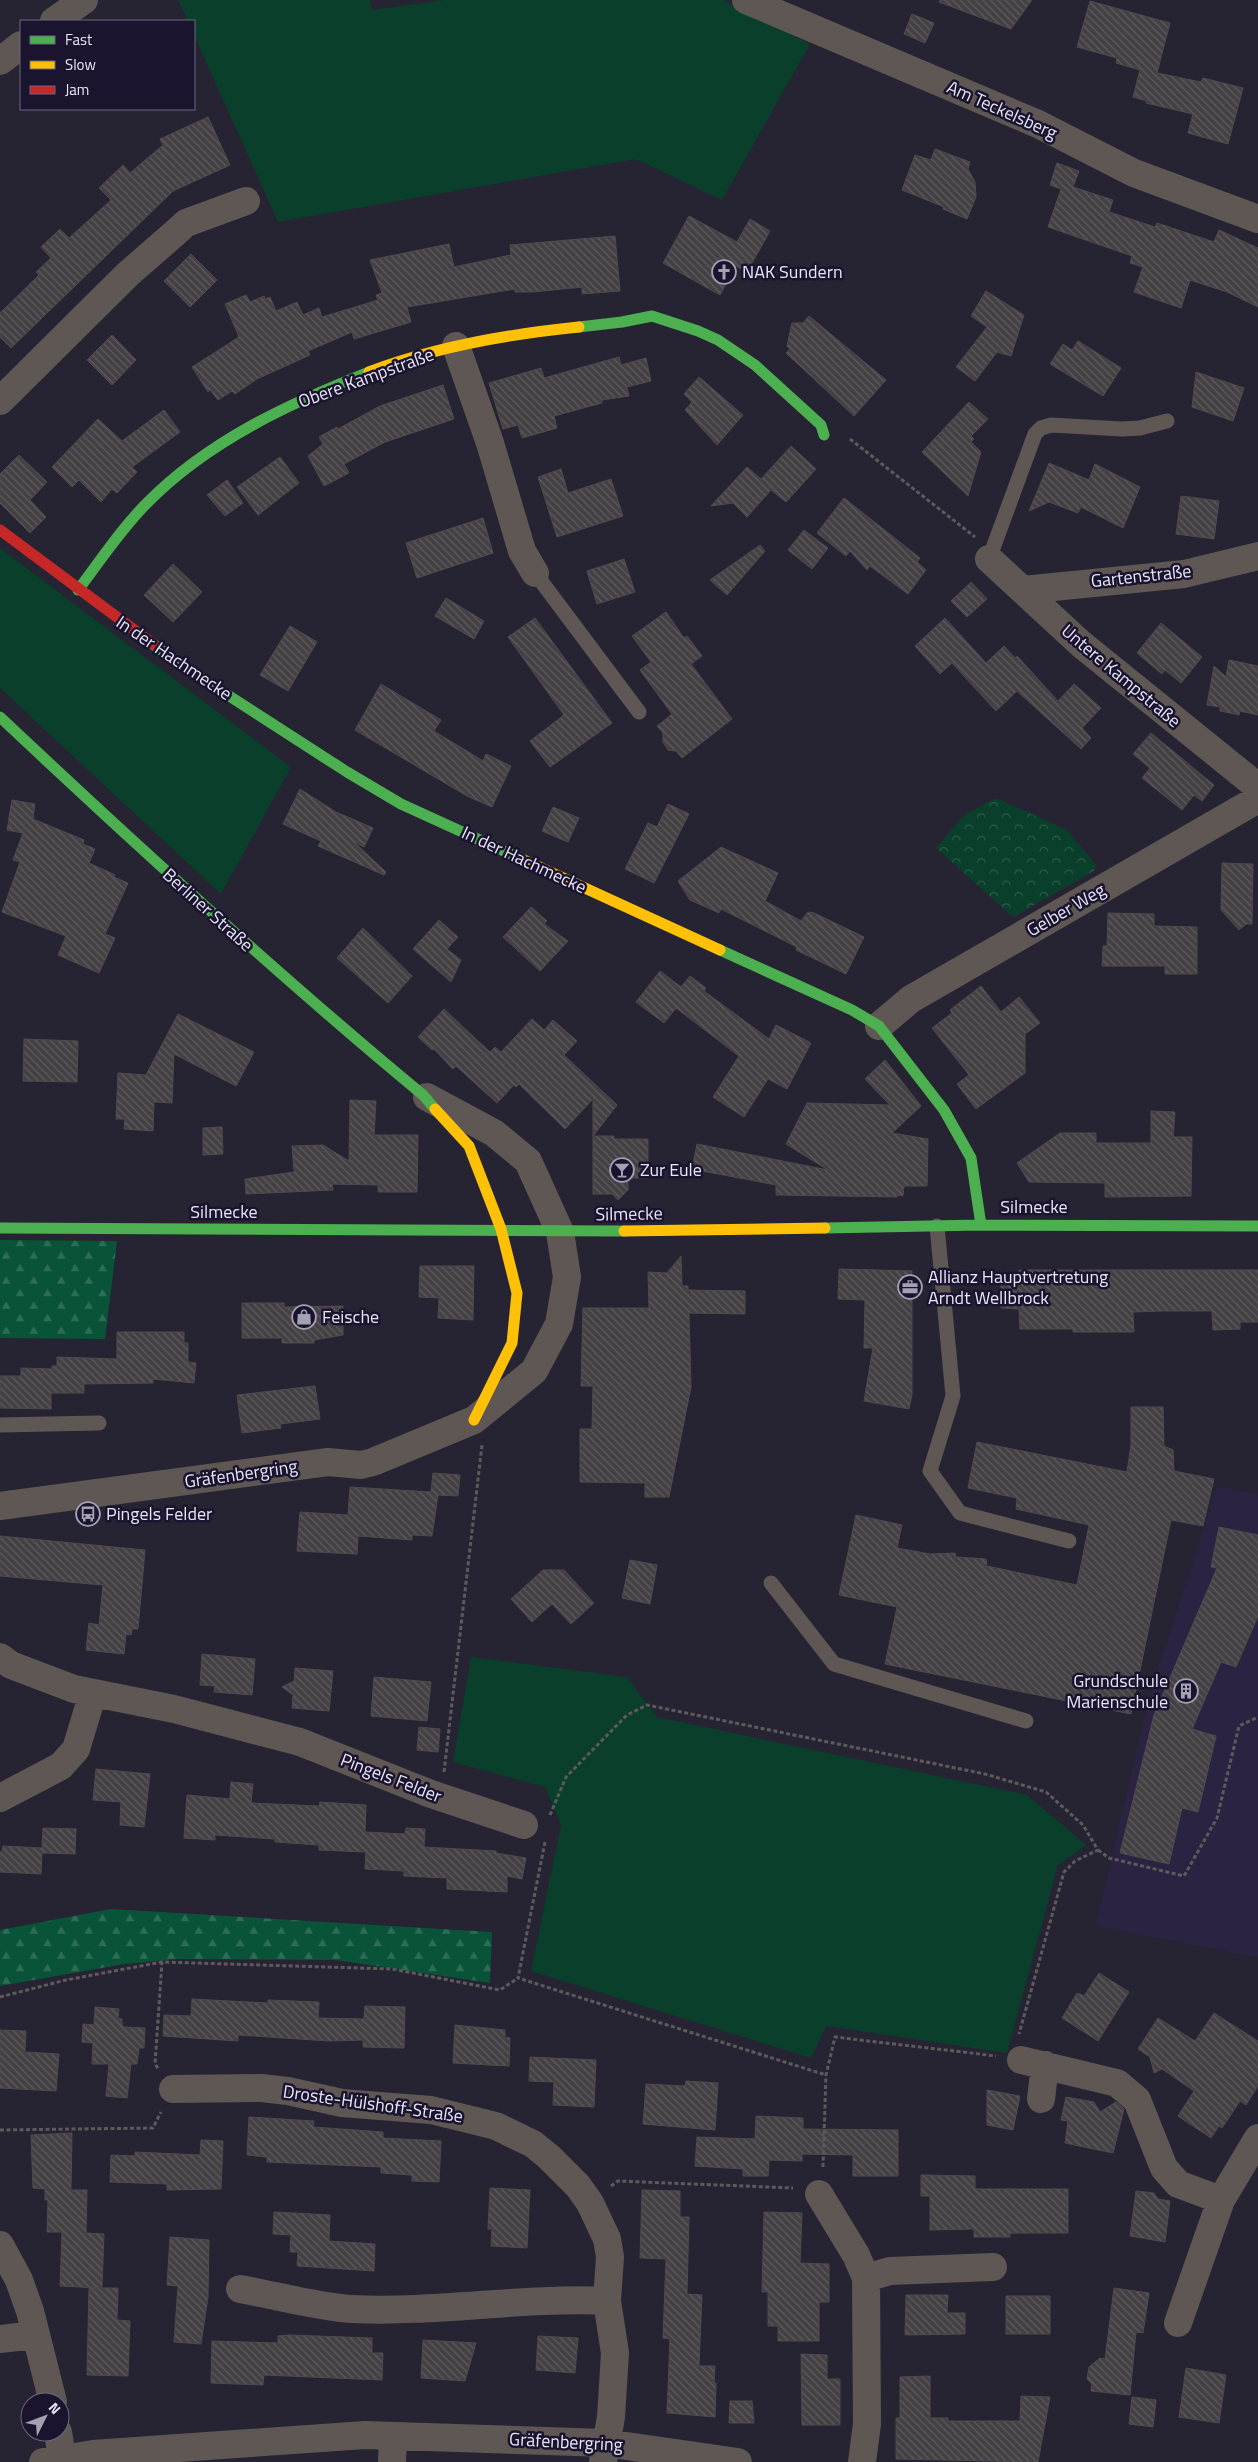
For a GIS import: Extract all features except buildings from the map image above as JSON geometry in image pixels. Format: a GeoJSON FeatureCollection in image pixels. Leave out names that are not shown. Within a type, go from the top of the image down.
{"type":"FeatureCollection","features":[{"type":"Feature","properties":{"kind":"street"},"geometry":{"type":"LineString","coordinates":[[55,20],[84,0]]}},
{"type":"Feature","properties":{"kind":"street","name":"Am Teckelsberg"},"geometry":{"type":"LineString","coordinates":[[746,0],[774,14],[1038,124],[1134,173],[1258,218]]}},
{"type":"Feature","properties":{"kind":"street"},"geometry":{"type":"LineString","coordinates":[[0,61],[20,46]]}},
{"type":"Feature","properties":{"kind":"street"},"geometry":{"type":"LineString","coordinates":[[0,401],[128,274],[186,223],[246,201]]}},
{"type":"Feature","properties":{"kind":"street","name":"Obere Kampstraße"},"geometry":{"type":"LineString","coordinates":[[78,590],[156,493],[240,431],[273,412],[332,386],[456,346],[540,330],[625,322],[653,316],[694,327],[734,348],[822,430]]}},
{"type":"Feature","properties":{"kind":"street","name":"Obere Kampstraße"},"geometry":{"type":"LineString","coordinates":[[456,346],[490,443],[522,551],[535,573]]}},
{"type":"Feature","properties":{"kind":"street","name":"In der Hachmecke"},"geometry":{"type":"LineString","coordinates":[[0,530],[178,663],[347,772],[401,804],[852,1010],[878,1026],[944,1110],[971,1158],[981,1225]]}},
{"type":"Feature","properties":{"kind":"street","name":"Untere Kampstraße"},"geometry":{"type":"LineString","coordinates":[[990,556],[1023,590],[1081,644],[1258,787]]}},
{"type":"Feature","properties":{"kind":"street","name":"Gartenstraße"},"geometry":{"type":"LineString","coordinates":[[1023,590],[1184,574],[1258,556]]}},
{"type":"Feature","properties":{"kind":"street","name":"Berliner Straße"},"geometry":{"type":"LineString","coordinates":[[0,717],[136,845],[319,1009],[423,1095],[469,1146],[501,1229]]}},
{"type":"Feature","properties":{"kind":"street","name":"Gelber Weg"},"geometry":{"type":"LineString","coordinates":[[878,1026],[911,999],[1258,800]]}},
{"type":"Feature","properties":{"kind":"street","name":"Berliner Straße"},"geometry":{"type":"LineString","coordinates":[[423,1095],[494,1133],[528,1161],[560,1232]]}},
{"type":"Feature","properties":{"kind":"street","name":"Silmecke"},"geometry":{"type":"LineString","coordinates":[[0,1228],[501,1229],[560,1232],[981,1225],[1258,1226]]}},
{"type":"Feature","properties":{"kind":"street"},"geometry":{"type":"LineString","coordinates":[[474,1420],[512,1343],[517,1293],[501,1229]]}},
{"type":"Feature","properties":{"kind":"street","name":"Gräfenbergring"},"geometry":{"type":"LineString","coordinates":[[0,1506],[328,1462],[361,1464],[406,1450],[474,1420],[534,1371],[559,1324],[567,1277],[560,1232]]}},
{"type":"Feature","properties":{"kind":"street","name":"Pingels Felder"},"geometry":{"type":"LineString","coordinates":[[0,1657],[10,1665],[34,1675],[93,1693],[174,1709],[300,1742],[441,1797],[536,1828]]}},
{"type":"Feature","properties":{"kind":"street"},"geometry":{"type":"LineString","coordinates":[[0,1798],[61,1766],[76,1749],[93,1693]]}},
{"type":"Feature","properties":{"kind":"street"},"geometry":{"type":"LineString","coordinates":[[1026,2061],[1041,2099]]}},
{"type":"Feature","properties":{"kind":"street"},"geometry":{"type":"LineString","coordinates":[[1026,2061],[1117,2082],[1136,2100],[1164,2168],[1178,2184],[1220,2200]]}},
{"type":"Feature","properties":{"kind":"street","name":"Droste-Hülshoff-Straße"},"geometry":{"type":"LineString","coordinates":[[173,2089],[204,2087],[279,2090],[342,2103],[431,2110],[496,2126],[533,2144],[564,2171],[590,2203],[607,2239],[610,2257],[607,2301],[615,2353],[611,2416],[605,2452]]}},
{"type":"Feature","properties":{"kind":"street"},"geometry":{"type":"LineString","coordinates":[[1178,2324],[1220,2200],[1258,2138]]}},
{"type":"Feature","properties":{"kind":"street"},"geometry":{"type":"LineString","coordinates":[[819,2194],[856,2255],[866,2278],[867,2424],[862,2462]]}},
{"type":"Feature","properties":{"kind":"street"},"geometry":{"type":"LineString","coordinates":[[0,2245],[20,2280],[30,2311],[50,2392]]}},
{"type":"Feature","properties":{"kind":"street"},"geometry":{"type":"LineString","coordinates":[[866,2278],[890,2271],[993,2267]]}},
{"type":"Feature","properties":{"kind":"street"},"geometry":{"type":"LineString","coordinates":[[240,2289],[351,2309],[445,2309],[568,2299],[607,2301]]}},
{"type":"Feature","properties":{"kind":"street"},"geometry":{"type":"LineString","coordinates":[[0,2339],[35,2335]]}},
{"type":"Feature","properties":{"kind":"street","name":"Gräfenbergring"},"geometry":{"type":"LineString","coordinates":[[53,2460],[94,2454],[200,2454],[365,2435],[392,2449],[605,2452],[738,2462]]}},
{"type":"Feature","properties":{"kind":"street"},"geometry":{"type":"LineString","coordinates":[[53,2460],[56,2442]]}},
{"type":"Feature","properties":{"kind":"lane"},"geometry":{"type":"LineString","coordinates":[[990,556],[1035,434],[1041,428],[1051,425],[1140,428],[1167,421]]}},
{"type":"Feature","properties":{"kind":"lane"},"geometry":{"type":"LineString","coordinates":[[535,573],[639,712]]}},
{"type":"Feature","properties":{"kind":"lane"},"geometry":{"type":"LineString","coordinates":[[937,1226],[952,1396],[930,1471],[960,1513],[1069,1542]]}},
{"type":"Feature","properties":{"kind":"lane"},"geometry":{"type":"LineString","coordinates":[[0,1425],[99,1423]]}},
{"type":"Feature","properties":{"kind":"lane"},"geometry":{"type":"LineString","coordinates":[[771,1583],[834,1664],[1026,1722]]}},
{"type":"Feature","properties":{"kind":"path"},"geometry":{"type":"LineString","coordinates":[[822,430],[839,430],[990,556]]}},
{"type":"Feature","properties":{"kind":"path"},"geometry":{"type":"LineString","coordinates":[[441,1797],[482,1446],[474,1420]]}},
{"type":"Feature","properties":{"kind":"path"},"geometry":{"type":"LineString","coordinates":[[0,1997],[66,1980],[162,1962],[392,1969],[500,1990],[518,1978],[536,1828],[550,1811],[566,1777],[627,1715],[647,1705],[985,1774],[1046,1792],[1083,1825],[1098,1850],[1108,1858],[1184,1876],[1217,1818],[1239,1726],[1258,1717]]}},
{"type":"Feature","properties":{"kind":"path"},"geometry":{"type":"LineString","coordinates":[[590,2203],[618,2181],[807,2189],[819,2194],[823,2182],[826,2074],[835,2037],[1026,2061],[1064,1872],[1075,1861],[1098,1850]]}},
{"type":"Feature","properties":{"kind":"path"},"geometry":{"type":"LineString","coordinates":[[0,2130],[152,2128],[173,2089],[155,2064],[162,1962]]}},
{"type":"Feature","properties":{"kind":"path"},"geometry":{"type":"LineString","coordinates":[[518,1978],[826,2074]]}},
{"type":"Feature","properties":{"kind":"shaded area"},"geometry":{"type":"Polygon","coordinates":[[[1217,1487],[1258,1494],[1258,1957],[1096,1926],[1148,1702],[1217,1487]]]}},
{"type":"Feature","properties":{"kind":"green space"},"geometry":{"type":"Polygon","coordinates":[[[178,0],[370,0],[372,10],[444,0],[723,0],[810,44],[722,200],[636,159],[278,222],[195,37],[195,20],[188,20],[178,0]]]}},
{"type":"Feature","properties":{"kind":"green space"},"geometry":{"type":"Polygon","coordinates":[[[0,548],[291,767],[221,894],[0,688],[0,548]]]}},
{"type":"Feature","properties":{"kind":"green space"},"geometry":{"type":"Polygon","coordinates":[[[996,798],[1067,830],[1096,865],[1094,871],[1013,917],[936,848],[964,815],[996,798]]]}},
{"type":"Feature","properties":{"kind":"green space"},"geometry":{"type":"Polygon","coordinates":[[[0,1240],[117,1241],[105,1339],[0,1338],[0,1240]]]}},
{"type":"Feature","properties":{"kind":"green space"},"geometry":{"type":"Polygon","coordinates":[[[471,1657],[627,1677],[657,1717],[1027,1795],[1086,1845],[1058,1865],[1007,2053],[826,2026],[811,2058],[531,1971],[561,1825],[545,1787],[453,1762],[471,1657]]]}},
{"type":"Feature","properties":{"kind":"green space"},"geometry":{"type":"Polygon","coordinates":[[[111,1909],[492,1932],[490,1983],[336,1960],[177,1959],[124,1964],[0,1986],[0,1930],[111,1909]]]}},
{"type":"Feature","properties":{"kind":"traffic: fast"},"geometry":{"type":"LineString","coordinates":[[579,327],[652,316],[698,331],[718,340],[755,365],[821,425],[824,435]]}},
{"type":"Feature","properties":{"kind":"traffic: fast"},"geometry":{"type":"LineString","coordinates":[[78,590],[137,513],[171,481],[196,461],[223,442],[280,411],[369,372]]}},
{"type":"Feature","properties":{"kind":"traffic: fast"},"geometry":{"type":"LineString","coordinates":[[153,644],[178,663],[347,772],[401,804],[526,861]]}},
{"type":"Feature","properties":{"kind":"traffic: fast"},"geometry":{"type":"LineString","coordinates":[[0,717],[208,909],[423,1095],[435,1109]]}},
{"type":"Feature","properties":{"kind":"traffic: fast"},"geometry":{"type":"LineString","coordinates":[[720,950],[852,1010],[879,1026],[944,1110],[971,1158],[981,1225]]}},
{"type":"Feature","properties":{"kind":"traffic: fast"},"geometry":{"type":"LineString","coordinates":[[825,1228],[981,1225],[1258,1226]]}},
{"type":"Feature","properties":{"kind":"traffic: fast"},"geometry":{"type":"LineString","coordinates":[[0,1228],[624,1231]]}},
{"type":"Feature","properties":{"kind":"traffic: slow"},"geometry":{"type":"LineString","coordinates":[[369,372],[420,355],[472,343],[526,333],[579,327]]}},
{"type":"Feature","properties":{"kind":"traffic: slow"},"geometry":{"type":"LineString","coordinates":[[526,861],[720,950]]}},
{"type":"Feature","properties":{"kind":"traffic: slow"},"geometry":{"type":"LineString","coordinates":[[435,1109],[469,1146],[501,1229],[517,1293],[512,1343],[474,1420]]}},
{"type":"Feature","properties":{"kind":"traffic: slow"},"geometry":{"type":"LineString","coordinates":[[624,1231],[825,1228]]}},
{"type":"Feature","properties":{"kind":"traffic: jam"},"geometry":{"type":"LineString","coordinates":[[0,530],[153,644]]}},
{"type":"Feature","properties":{"kind":"place","name":"NAK Sundern"},"geometry":{"type":"Point","coordinates":[724,272]}},
{"type":"Feature","properties":{"kind":"place","name":"Zur Eule"},"geometry":{"type":"Point","coordinates":[622,1170]}},
{"type":"Feature","properties":{"kind":"place","name":"Allianz Hauptvertretung Arndt Wellbrock"},"geometry":{"type":"Point","coordinates":[910,1287]}},
{"type":"Feature","properties":{"kind":"place","name":"Feische"},"geometry":{"type":"Point","coordinates":[304,1317]}},
{"type":"Feature","properties":{"kind":"place","name":"Pingels Felder"},"geometry":{"type":"Point","coordinates":[88,1514]}},
{"type":"Feature","properties":{"kind":"place","name":"Grundschule Marienschule"},"geometry":{"type":"Point","coordinates":[1186,1691]}}]}
